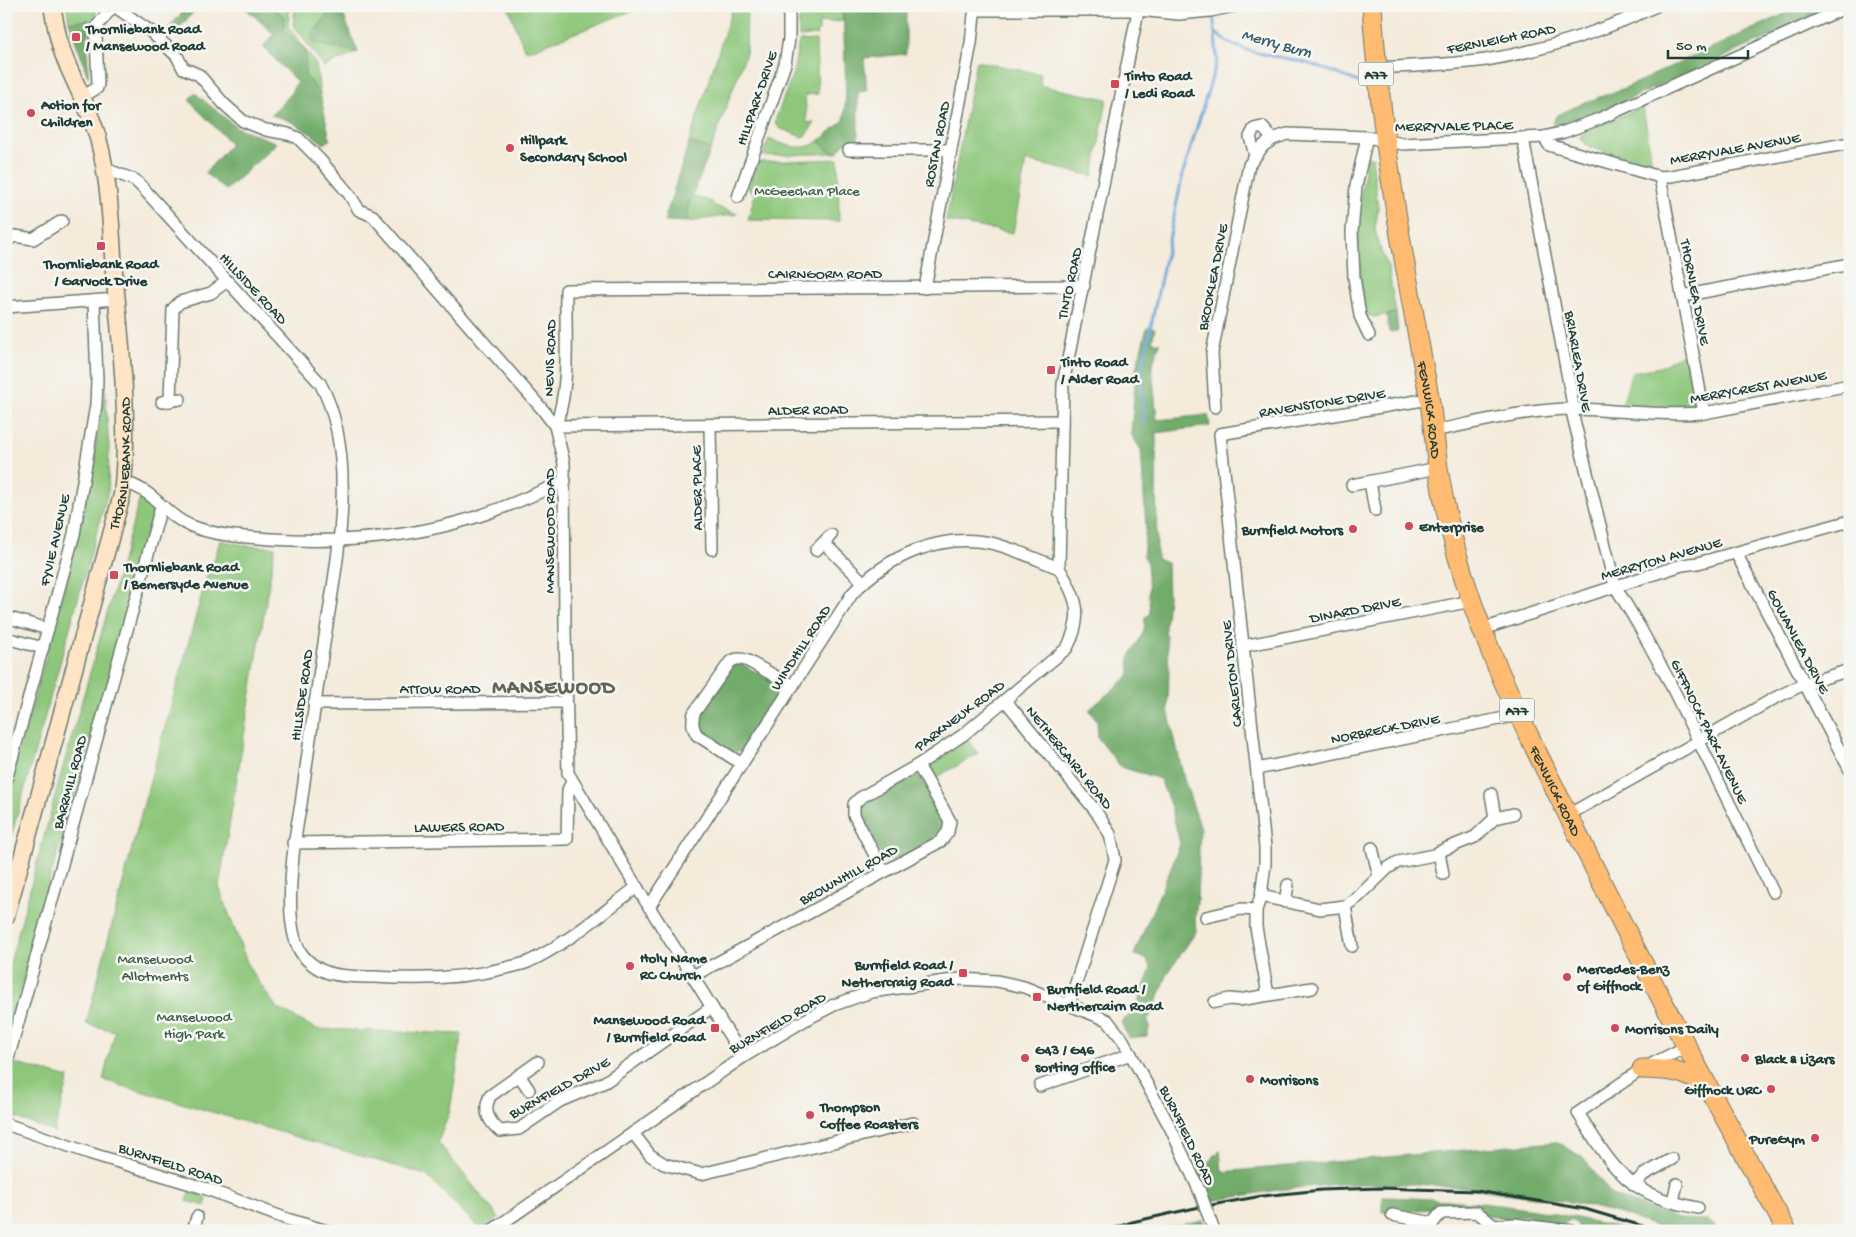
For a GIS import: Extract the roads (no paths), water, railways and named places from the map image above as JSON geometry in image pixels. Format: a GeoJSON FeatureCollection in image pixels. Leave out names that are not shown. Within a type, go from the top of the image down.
{"type":"FeatureCollection","features":[{"type":"Feature","properties":{"kind":"main road","name":"THORNLIEBANK ROAD"},"geometry":{"type":"LineString","coordinates":[[6,916],[122,495],[124,481],[124,416],[117,299],[105,169],[96,129],[62,51],[52,6]]}},
{"type":"Feature","properties":{"kind":"main road","name":"A77"},"geometry":{"type":"LineString","coordinates":[[1372,6],[1376,68],[1387,141]]}},
{"type":"Feature","properties":{"kind":"main road","name":"FENWICK ROAD"},"geometry":{"type":"LineString","coordinates":[[1387,141],[1403,257],[1429,399],[1438,468],[1455,544],[1472,601],[1499,672],[1568,815],[1686,1047],[1786,1231]]}},
{"type":"Feature","properties":{"kind":"main road"},"geometry":{"type":"LineString","coordinates":[[1642,1069],[1678,1071],[1691,1075],[1707,1086]]}},
{"type":"Feature","properties":{"kind":"street"},"geometry":{"type":"LineString","coordinates":[[82,97],[97,88],[96,36],[98,25],[113,6]]}},
{"type":"Feature","properties":{"kind":"street","name":"MANSEWOOD ROAD"},"geometry":{"type":"LineString","coordinates":[[113,6],[150,31],[176,56],[183,68],[199,75],[224,104],[243,121],[266,130],[298,138],[310,149],[349,194],[359,210],[373,216],[543,410],[554,426],[562,451],[565,481],[568,773],[637,888],[743,1057]]}},
{"type":"Feature","properties":{"kind":"street","name":"HILLPARK DRIVE"},"geometry":{"type":"LineString","coordinates":[[738,197],[786,64],[790,39],[789,6]]}},
{"type":"Feature","properties":{"kind":"street"},"geometry":{"type":"LineString","coordinates":[[976,8],[1139,8],[1179,14],[1234,6]]}},
{"type":"Feature","properties":{"kind":"street","name":"FERNLEIGH ROAD"},"geometry":{"type":"LineString","coordinates":[[1376,68],[1485,60],[1529,51],[1593,33],[1656,6]]}},
{"type":"Feature","properties":{"kind":"street","name":"MERRYVALE PLACE"},"geometry":{"type":"LineString","coordinates":[[1387,141],[1403,144],[1432,143],[1544,137],[1564,132],[1599,119],[1849,6]]}},
{"type":"Feature","properties":{"kind":"street","name":"ROSTAN ROAD"},"geometry":{"type":"LineString","coordinates":[[925,288],[976,8]]}},
{"type":"Feature","properties":{"kind":"street","name":"TINTO ROAD"},"geometry":{"type":"LineString","coordinates":[[1059,568],[1063,384],[1139,8]]}},
{"type":"Feature","properties":{"kind":"street","name":"BROOKLEA DRIVE"},"geometry":{"type":"LineString","coordinates":[[1215,407],[1212,353],[1250,165],[1255,155],[1250,137],[1254,129],[1262,128],[1273,139]]}},
{"type":"Feature","properties":{"kind":"street"},"geometry":{"type":"LineString","coordinates":[[1255,155],[1273,139],[1287,134],[1367,137],[1387,141]]}},
{"type":"Feature","properties":{"kind":"street"},"geometry":{"type":"LineString","coordinates":[[1367,137],[1356,186],[1352,232],[1354,277],[1360,316],[1369,335]]}},
{"type":"Feature","properties":{"kind":"street","name":"MERRYVALE AVENUE"},"geometry":{"type":"LineString","coordinates":[[1544,137],[1549,145],[1660,177],[1850,144]]}},
{"type":"Feature","properties":{"kind":"street","name":"BRIARLEA DRIVE"},"geometry":{"type":"LineString","coordinates":[[1523,138],[1573,416],[1615,586]]}},
{"type":"Feature","properties":{"kind":"street"},"geometry":{"type":"LineString","coordinates":[[849,150],[950,150]]}},
{"type":"Feature","properties":{"kind":"street","name":"HILLSIDE ROAD"},"geometry":{"type":"LineString","coordinates":[[105,169],[134,180],[320,383],[334,413],[339,436],[342,470],[340,540],[293,843],[291,916],[297,946],[304,958],[314,966],[327,972],[350,976],[414,980],[460,977],[494,971],[526,963],[554,948],[637,888]]}},
{"type":"Feature","properties":{"kind":"street","name":"THORNLEA DRIVE"},"geometry":{"type":"LineString","coordinates":[[1660,177],[1704,413]]}},
{"type":"Feature","properties":{"kind":"street"},"geometry":{"type":"LineString","coordinates":[[6,241],[15,236],[33,239],[62,221]]}},
{"type":"Feature","properties":{"kind":"street"},"geometry":{"type":"LineString","coordinates":[[1682,296],[1850,264]]}},
{"type":"Feature","properties":{"kind":"street"},"geometry":{"type":"LineString","coordinates":[[171,401],[173,308],[180,302],[211,293],[227,281]]}},
{"type":"Feature","properties":{"kind":"street","name":"CAIRNGORM ROAD"},"geometry":{"type":"LineString","coordinates":[[566,290],[1084,286]]}},
{"type":"Feature","properties":{"kind":"street","name":"NEVIS ROAD"},"geometry":{"type":"LineString","coordinates":[[554,426],[560,415],[565,387],[566,290]]}},
{"type":"Feature","properties":{"kind":"street"},"geometry":{"type":"LineString","coordinates":[[6,307],[117,299]]}},
{"type":"Feature","properties":{"kind":"street","name":"FYVIE AVENUE"},"geometry":{"type":"LineString","coordinates":[[6,780],[74,534],[96,405],[94,301]]}},
{"type":"Feature","properties":{"kind":"street","name":"MERRYCREST AVENUE"},"geometry":{"type":"LineString","coordinates":[[1434,431],[1527,413],[1573,409],[1633,413],[1704,413],[1850,384]]}},
{"type":"Feature","properties":{"kind":"street","name":"RAVENSTONE DRIVE"},"geometry":{"type":"LineString","coordinates":[[1220,434],[1429,399]]}},
{"type":"Feature","properties":{"kind":"street","name":"ALDER ROAD"},"geometry":{"type":"LineString","coordinates":[[554,426],[1061,421]]}},
{"type":"Feature","properties":{"kind":"street","name":"ALDER PLACE"},"geometry":{"type":"LineString","coordinates":[[710,425],[712,549]]}},
{"type":"Feature","properties":{"kind":"street","name":"CARLETON DRIVE"},"geometry":{"type":"LineString","coordinates":[[1220,434],[1265,847],[1266,864],[1262,896],[1256,910],[1256,927],[1268,995]]}},
{"type":"Feature","properties":{"kind":"street"},"geometry":{"type":"LineString","coordinates":[[1352,485],[1438,468]]}},
{"type":"Feature","properties":{"kind":"street"},"geometry":{"type":"LineString","coordinates":[[124,481],[144,491],[161,507],[189,525],[209,531],[261,538],[340,540],[404,534],[461,522],[502,508],[565,481]]}},
{"type":"Feature","properties":{"kind":"street"},"geometry":{"type":"LineString","coordinates":[[1370,482],[1375,510]]}},
{"type":"Feature","properties":{"kind":"street","name":"BARRMILL ROAD"},"geometry":{"type":"LineString","coordinates":[[6,1066],[161,507]]}},
{"type":"Feature","properties":{"kind":"street","name":"MERRYTON AVENUE"},"geometry":{"type":"LineString","coordinates":[[1483,629],[1682,564],[1698,563],[1850,521]]}},
{"type":"Feature","properties":{"kind":"street","name":"WINDHILL ROAD"},"geometry":{"type":"LineString","coordinates":[[650,907],[852,594],[863,582],[889,563],[910,553],[953,542],[992,544],[1018,551],[1059,568]]}},
{"type":"Feature","properties":{"kind":"street"},"geometry":{"type":"LineString","coordinates":[[824,543],[863,582]]}},
{"type":"Feature","properties":{"kind":"street","name":"GOWANLEA DRIVE"},"geometry":{"type":"LineString","coordinates":[[1736,553],[1850,770]]}},
{"type":"Feature","properties":{"kind":"street","name":"PARKNEUK ROAD"},"geometry":{"type":"LineString","coordinates":[[883,871],[854,815],[854,804],[860,798],[918,765],[963,735],[1067,648],[1075,632],[1077,603],[1059,568]]}},
{"type":"Feature","properties":{"kind":"street","name":"GIFFNOCK PARK AVENUE"},"geometry":{"type":"LineString","coordinates":[[1615,586],[1664,672],[1773,892]]}},
{"type":"Feature","properties":{"kind":"street","name":"DINARD DRIVE"},"geometry":{"type":"LineString","coordinates":[[1243,646],[1472,601]]}},
{"type":"Feature","properties":{"kind":"street"},"geometry":{"type":"LineString","coordinates":[[6,617],[48,629]]}},
{"type":"Feature","properties":{"kind":"street"},"geometry":{"type":"LineString","coordinates":[[6,638],[43,648]]}},
{"type":"Feature","properties":{"kind":"street"},"geometry":{"type":"LineString","coordinates":[[742,764],[697,736],[693,729],[694,713],[734,659],[741,658],[748,661],[793,686]]}},
{"type":"Feature","properties":{"kind":"street"},"geometry":{"type":"LineString","coordinates":[[1568,815],[1698,741],[1804,684],[1850,670]]}},
{"type":"Feature","properties":{"kind":"street","name":"NETHERCAIRN ROAD"},"geometry":{"type":"LineString","coordinates":[[1005,700],[1096,810],[1110,834],[1115,860],[1069,1005]]}},
{"type":"Feature","properties":{"kind":"street","name":"ATTOW ROAD"},"geometry":{"type":"LineString","coordinates":[[314,704],[566,702]]}},
{"type":"Feature","properties":{"kind":"street","name":"NORBRECK DRIVE"},"geometry":{"type":"LineString","coordinates":[[1256,769],[1519,715]]}},
{"type":"Feature","properties":{"kind":"street","name":"BROWNHILL ROAD"},"geometry":{"type":"LineString","coordinates":[[693,976],[941,841],[948,832],[950,821],[918,765]]}},
{"type":"Feature","properties":{"kind":"street","name":"LAWERS ROAD"},"geometry":{"type":"LineString","coordinates":[[293,843],[567,839],[568,790],[572,782]]}},
{"type":"Feature","properties":{"kind":"street"},"geometry":{"type":"LineString","coordinates":[[1491,794],[1495,818]]}},
{"type":"Feature","properties":{"kind":"street"},"geometry":{"type":"LineString","coordinates":[[1262,896],[1320,909],[1345,906],[1358,897],[1388,868],[1398,862],[1427,857],[1439,852],[1474,837],[1495,818],[1513,814]]}},
{"type":"Feature","properties":{"kind":"street"},"geometry":{"type":"LineString","coordinates":[[1372,848],[1379,876]]}},
{"type":"Feature","properties":{"kind":"street"},"geometry":{"type":"LineString","coordinates":[[1439,852],[1443,874]]}},
{"type":"Feature","properties":{"kind":"street"},"geometry":{"type":"LineString","coordinates":[[1285,902],[1288,885]]}},
{"type":"Feature","properties":{"kind":"street"},"geometry":{"type":"LineString","coordinates":[[1345,906],[1352,946]]}},
{"type":"Feature","properties":{"kind":"street"},"geometry":{"type":"LineString","coordinates":[[1206,917],[1241,908],[1256,910]]}},
{"type":"Feature","properties":{"kind":"street","name":"BURNFIELD ROAD"},"geometry":{"type":"LineString","coordinates":[[491,1231],[743,1057],[805,1020],[834,1005],[871,992],[960,979],[997,981],[1024,987],[1107,1020],[1123,1040],[1170,1129],[1200,1192],[1214,1231]]}},
{"type":"Feature","properties":{"kind":"street"},"geometry":{"type":"LineString","coordinates":[[1215,1002],[1230,998],[1239,1000],[1312,988]]}},
{"type":"Feature","properties":{"kind":"street","name":"BURNFIELD DRIVE"},"geometry":{"type":"LineString","coordinates":[[538,1062],[495,1092],[487,1102],[486,1112],[491,1123],[500,1130],[519,1129],[560,1101],[605,1082],[712,1007]]}},
{"type":"Feature","properties":{"kind":"street"},"geometry":{"type":"LineString","coordinates":[[1686,1047],[1642,1069],[1578,1113],[1615,1168],[1634,1185],[1661,1198],[1698,1208]]}},
{"type":"Feature","properties":{"kind":"street"},"geometry":{"type":"LineString","coordinates":[[1040,1086],[1131,1054]]}},
{"type":"Feature","properties":{"kind":"street"},"geometry":{"type":"LineString","coordinates":[[519,1075],[529,1090]]}},
{"type":"Feature","properties":{"kind":"street"},"geometry":{"type":"LineString","coordinates":[[633,1133],[650,1155],[664,1164],[701,1174],[913,1122]]}},
{"type":"Feature","properties":{"kind":"street","name":"BURNFIELD ROAD"},"geometry":{"type":"LineString","coordinates":[[6,1124],[204,1188],[294,1226],[327,1231]]}},
{"type":"Feature","properties":{"kind":"street"},"geometry":{"type":"LineString","coordinates":[[1634,1185],[1643,1175],[1672,1159]]}},
{"type":"Feature","properties":{"kind":"street"},"geometry":{"type":"LineString","coordinates":[[1673,1201],[1677,1184]]}},
{"type":"Feature","properties":{"kind":"street"},"geometry":{"type":"LineString","coordinates":[[1392,1215],[1432,1227],[1441,1213],[1477,1212],[1493,1228],[1514,1224],[1570,1231]]}},
{"type":"Feature","properties":{"kind":"street"},"geometry":{"type":"LineString","coordinates":[[194,1231],[197,1217]]}},
{"type":"Feature","properties":{"kind":"waterway","name":"Merry Burn"},"geometry":{"type":"LineString","coordinates":[[1213,13],[1215,32],[1234,45],[1257,53],[1310,64],[1358,82]]}},
{"type":"Feature","properties":{"kind":"waterway"},"geometry":{"type":"LineString","coordinates":[[1144,425],[1141,373],[1183,173],[1217,61],[1215,32]]}},
{"type":"Feature","properties":{"kind":"railway"},"geometry":{"type":"LineString","coordinates":[[1107,1231],[1132,1222],[1262,1196],[1322,1190],[1380,1188],[1477,1191],[1585,1209],[1659,1231]]}},
{"type":"Feature","properties":{"kind":"place","name":"Thornliebank Road / Mansewood Road"},"geometry":{"type":"Point","coordinates":[76,37]}},
{"type":"Feature","properties":{"kind":"place","name":"Tinto Road / Ledi Road"},"geometry":{"type":"Point","coordinates":[1115,84]}},
{"type":"Feature","properties":{"kind":"place","name":"Action for Children"},"geometry":{"type":"Point","coordinates":[31,113]}},
{"type":"Feature","properties":{"kind":"place","name":"Hillpark Secondary School"},"geometry":{"type":"Point","coordinates":[510,148]}},
{"type":"Feature","properties":{"kind":"place","name":"Thornliebank Road / Garvock Drive"},"geometry":{"type":"Point","coordinates":[101,246]}},
{"type":"Feature","properties":{"kind":"place","name":"Tinto Road / Alder Road"},"geometry":{"type":"Point","coordinates":[1051,370]}},
{"type":"Feature","properties":{"kind":"place","name":"Enterprise"},"geometry":{"type":"Point","coordinates":[1409,526]}},
{"type":"Feature","properties":{"kind":"place","name":"Burnfield Motors"},"geometry":{"type":"Point","coordinates":[1353,529]}},
{"type":"Feature","properties":{"kind":"place","name":"Thornliebank Road / Bemersyde Avenue"},"geometry":{"type":"Point","coordinates":[114,575]}},
{"type":"Feature","properties":{"kind":"place","name":"Holy Name RC Church"},"geometry":{"type":"Point","coordinates":[630,966]}},
{"type":"Feature","properties":{"kind":"place","name":"Burnfield Road / Nethercraig Road"},"geometry":{"type":"Point","coordinates":[963,973]}},
{"type":"Feature","properties":{"kind":"place","name":"Mercedes-Benz of Giffnock"},"geometry":{"type":"Point","coordinates":[1567,977]}},
{"type":"Feature","properties":{"kind":"place","name":"Burnfield Road / Nerthercairn Road"},"geometry":{"type":"Point","coordinates":[1037,997]}},
{"type":"Feature","properties":{"kind":"place","name":"Mansewood Road / Burnfield Road"},"geometry":{"type":"Point","coordinates":[715,1028]}},
{"type":"Feature","properties":{"kind":"place","name":"Morrisons Daily"},"geometry":{"type":"Point","coordinates":[1615,1028]}},
{"type":"Feature","properties":{"kind":"place","name":"G43 / G46 sorting office"},"geometry":{"type":"Point","coordinates":[1025,1058]}},
{"type":"Feature","properties":{"kind":"place","name":"Black & Lizars"},"geometry":{"type":"Point","coordinates":[1745,1058]}},
{"type":"Feature","properties":{"kind":"place","name":"Morrisons"},"geometry":{"type":"Point","coordinates":[1250,1079]}},
{"type":"Feature","properties":{"kind":"place","name":"Giffnock URC"},"geometry":{"type":"Point","coordinates":[1771,1089]}},
{"type":"Feature","properties":{"kind":"place","name":"Thompson Coffee Roasters"},"geometry":{"type":"Point","coordinates":[810,1115]}},
{"type":"Feature","properties":{"kind":"place","name":"PureGym"},"geometry":{"type":"Point","coordinates":[1815,1138]}},
{"type":"Feature","properties":{"kind":"district","name":"MANSEWOOD"},"geometry":{"type":"Point","coordinates":[554,686]}},
{"type":"Feature","properties":{"kind":"park label","name":"McGeechan Place"},"geometry":{"type":"Point","coordinates":[807,190]}},
{"type":"Feature","properties":{"kind":"park label","name":"Mansewood Allotments"},"geometry":{"type":"Point","coordinates":[155,966]}},
{"type":"Feature","properties":{"kind":"park label","name":"Mansewood High Park"},"geometry":{"type":"Point","coordinates":[194,1024]}}]}
